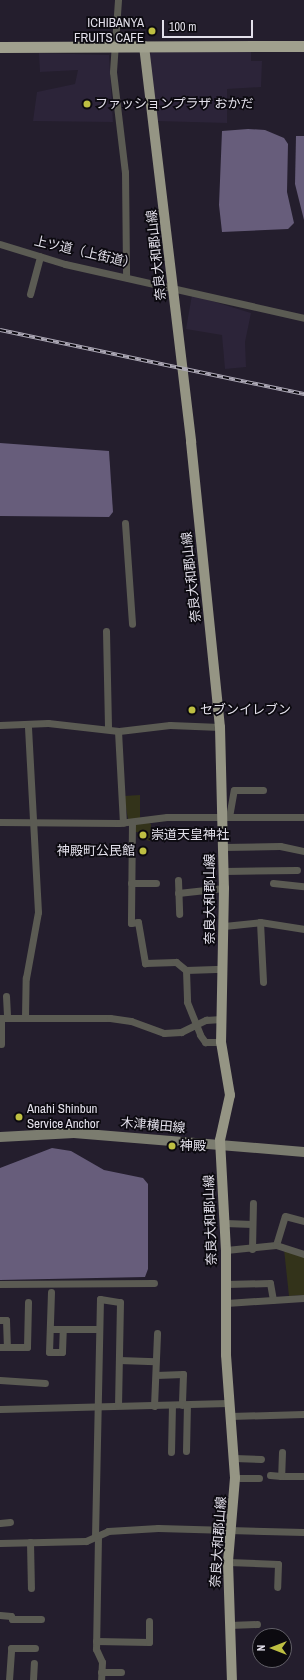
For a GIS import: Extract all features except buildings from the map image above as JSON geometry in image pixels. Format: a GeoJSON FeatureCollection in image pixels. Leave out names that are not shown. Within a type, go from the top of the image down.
{"type":"FeatureCollection","features":[{"type":"Feature","properties":{"kind":"highway"},"geometry":{"type":"LineString","coordinates":[[0,47],[304,46]]}},
{"type":"Feature","properties":{"kind":"main road","name":"奈良大和郡山線"},"geometry":{"type":"LineString","coordinates":[[144,46],[173,286],[220,727],[226,818],[223,847],[224,926],[220,1042],[230,1095],[220,1128],[220,1145],[226,1250],[228,1403],[235,1478],[228,1562],[232,1680]]}},
{"type":"Feature","properties":{"kind":"main road","name":"木津横田線"},"geometry":{"type":"LineString","coordinates":[[0,1136],[74,1133],[304,1152]]}},
{"type":"Feature","properties":{"kind":"street"},"geometry":{"type":"LineString","coordinates":[[118,0],[112,72],[125,172],[126,275]]}},
{"type":"Feature","properties":{"kind":"street","name":"上ツ道（上街道）"},"geometry":{"type":"LineString","coordinates":[[0,244],[40,256],[173,286],[258,311],[304,318]]}},
{"type":"Feature","properties":{"kind":"street"},"geometry":{"type":"LineString","coordinates":[[30,294],[40,256]]}},
{"type":"Feature","properties":{"kind":"street"},"geometry":{"type":"LineString","coordinates":[[125,523],[132,624]]}},
{"type":"Feature","properties":{"kind":"street"},"geometry":{"type":"LineString","coordinates":[[106,631],[108,729]]}},
{"type":"Feature","properties":{"kind":"street"},"geometry":{"type":"LineString","coordinates":[[0,725],[48,723],[118,730],[170,725],[220,727]]}},
{"type":"Feature","properties":{"kind":"street"},"geometry":{"type":"LineString","coordinates":[[25,1017],[26,978],[38,912],[35,821],[28,725]]}},
{"type":"Feature","properties":{"kind":"street"},"geometry":{"type":"LineString","coordinates":[[118,730],[123,823]]}},
{"type":"Feature","properties":{"kind":"street"},"geometry":{"type":"LineString","coordinates":[[226,818],[234,790],[263,790]]}},
{"type":"Feature","properties":{"kind":"street"},"geometry":{"type":"LineString","coordinates":[[0,822],[35,821],[123,823],[167,817],[304,817]]}},
{"type":"Feature","properties":{"kind":"street"},"geometry":{"type":"LineString","coordinates":[[132,822],[131,923],[138,922],[145,963],[176,962],[186,970],[223,969]]}},
{"type":"Feature","properties":{"kind":"street"},"geometry":{"type":"LineString","coordinates":[[223,847],[280,846],[304,851]]}},
{"type":"Feature","properties":{"kind":"street"},"geometry":{"type":"LineString","coordinates":[[224,871],[297,870]]}},
{"type":"Feature","properties":{"kind":"street"},"geometry":{"type":"LineString","coordinates":[[178,880],[179,914]]}},
{"type":"Feature","properties":{"kind":"street"},"geometry":{"type":"LineString","coordinates":[[131,883],[156,883]]}},
{"type":"Feature","properties":{"kind":"street"},"geometry":{"type":"LineString","coordinates":[[273,883],[304,886]]}},
{"type":"Feature","properties":{"kind":"street"},"geometry":{"type":"LineString","coordinates":[[178,893],[224,888]]}},
{"type":"Feature","properties":{"kind":"street"},"geometry":{"type":"LineString","coordinates":[[224,926],[260,922],[304,929]]}},
{"type":"Feature","properties":{"kind":"street"},"geometry":{"type":"LineString","coordinates":[[260,922],[263,982]]}},
{"type":"Feature","properties":{"kind":"street"},"geometry":{"type":"LineString","coordinates":[[186,970],[187,1002],[196,1024],[205,1042],[220,1042]]}},
{"type":"Feature","properties":{"kind":"street"},"geometry":{"type":"LineString","coordinates":[[1,1044],[6,996]]}},
{"type":"Feature","properties":{"kind":"street"},"geometry":{"type":"LineString","coordinates":[[3,1018],[110,1018],[131,1021],[164,1033],[181,1032],[196,1024],[221,1019]]}},
{"type":"Feature","properties":{"kind":"street"},"geometry":{"type":"LineString","coordinates":[[252,1248],[253,1203]]}},
{"type":"Feature","properties":{"kind":"street"},"geometry":{"type":"LineString","coordinates":[[276,1245],[285,1216],[304,1221]]}},
{"type":"Feature","properties":{"kind":"street"},"geometry":{"type":"LineString","coordinates":[[225,1223],[252,1224]]}},
{"type":"Feature","properties":{"kind":"street"},"geometry":{"type":"LineString","coordinates":[[226,1250],[276,1245],[304,1254]]}},
{"type":"Feature","properties":{"kind":"street"},"geometry":{"type":"LineString","coordinates":[[0,1284],[154,1283]]}},
{"type":"Feature","properties":{"kind":"street"},"geometry":{"type":"LineString","coordinates":[[226,1284],[270,1283],[273,1300]]}},
{"type":"Feature","properties":{"kind":"street"},"geometry":{"type":"LineString","coordinates":[[51,1292],[49,1352],[62,1352],[63,1330]]}},
{"type":"Feature","properties":{"kind":"street"},"geometry":{"type":"LineString","coordinates":[[101,1680],[96,1641],[96,1537],[100,1298],[120,1302],[118,1405]]}},
{"type":"Feature","properties":{"kind":"street"},"geometry":{"type":"LineString","coordinates":[[226,1303],[304,1298]]}},
{"type":"Feature","properties":{"kind":"street"},"geometry":{"type":"LineString","coordinates":[[0,1320],[6,1320],[3,1347],[27,1347],[28,1302]]}},
{"type":"Feature","properties":{"kind":"street"},"geometry":{"type":"LineString","coordinates":[[50,1330],[99,1329]]}},
{"type":"Feature","properties":{"kind":"street"},"geometry":{"type":"LineString","coordinates":[[154,1406],[157,1333]]}},
{"type":"Feature","properties":{"kind":"street"},"geometry":{"type":"LineString","coordinates":[[119,1360],[155,1361]]}},
{"type":"Feature","properties":{"kind":"street"},"geometry":{"type":"LineString","coordinates":[[156,1375],[183,1374],[186,1452]]}},
{"type":"Feature","properties":{"kind":"street"},"geometry":{"type":"LineString","coordinates":[[0,1380],[45,1383]]}},
{"type":"Feature","properties":{"kind":"street"},"geometry":{"type":"LineString","coordinates":[[0,1409],[98,1405],[154,1406],[228,1403]]}},
{"type":"Feature","properties":{"kind":"street"},"geometry":{"type":"LineString","coordinates":[[171,1452],[172,1405]]}},
{"type":"Feature","properties":{"kind":"street"},"geometry":{"type":"LineString","coordinates":[[230,1416],[304,1414]]}},
{"type":"Feature","properties":{"kind":"street"},"geometry":{"type":"LineString","coordinates":[[281,1476],[282,1452]]}},
{"type":"Feature","properties":{"kind":"street"},"geometry":{"type":"LineString","coordinates":[[234,1458],[261,1459]]}},
{"type":"Feature","properties":{"kind":"street"},"geometry":{"type":"LineString","coordinates":[[270,1475],[304,1476]]}},
{"type":"Feature","properties":{"kind":"street"},"geometry":{"type":"LineString","coordinates":[[235,1478],[259,1478]]}},
{"type":"Feature","properties":{"kind":"street"},"geometry":{"type":"LineString","coordinates":[[0,1522],[10,1522]]}},
{"type":"Feature","properties":{"kind":"street"},"geometry":{"type":"LineString","coordinates":[[0,1543],[86,1541],[108,1531],[158,1528],[231,1532],[304,1532]]}},
{"type":"Feature","properties":{"kind":"street"},"geometry":{"type":"LineString","coordinates":[[30,1542],[31,1588]]}},
{"type":"Feature","properties":{"kind":"street"},"geometry":{"type":"LineString","coordinates":[[228,1562],[278,1564],[277,1587]]}},
{"type":"Feature","properties":{"kind":"street"},"geometry":{"type":"LineString","coordinates":[[0,1615],[11,1616],[12,1619],[42,1619]]}},
{"type":"Feature","properties":{"kind":"street"},"geometry":{"type":"LineString","coordinates":[[96,1641],[149,1642],[149,1621]]}},
{"type":"Feature","properties":{"kind":"street"},"geometry":{"type":"LineString","coordinates":[[229,1625],[256,1624]]}},
{"type":"Feature","properties":{"kind":"street"},"geometry":{"type":"LineString","coordinates":[[9,1680],[11,1648],[35,1648]]}},
{"type":"Feature","properties":{"kind":"street"},"geometry":{"type":"LineString","coordinates":[[33,1680],[34,1663]]}},
{"type":"Feature","properties":{"kind":"street"},"geometry":{"type":"LineString","coordinates":[[101,1672],[121,1672]]}},
{"type":"Feature","properties":{"kind":"shaded area"},"geometry":{"type":"Polygon","coordinates":[[[251,50],[251,61],[262,61],[261,87],[227,89],[227,123],[156,121],[149,55],[153,51],[251,50]]]}},
{"type":"Feature","properties":{"kind":"shaded area"},"geometry":{"type":"Polygon","coordinates":[[[39,53],[109,55],[113,122],[33,121],[37,92],[75,84],[78,70],[40,72],[39,53]]]}},
{"type":"Feature","properties":{"kind":"shaded area"},"geometry":{"type":"Polygon","coordinates":[[[248,129],[265,130],[284,138],[288,144],[287,192],[294,223],[288,229],[222,232],[219,205],[222,131],[248,129]]]}},
{"type":"Feature","properties":{"kind":"shaded area"},"geometry":{"type":"Polygon","coordinates":[[[296,136],[304,136],[304,220],[295,184],[296,136]]]}},
{"type":"Feature","properties":{"kind":"shaded area"},"geometry":{"type":"Polygon","coordinates":[[[192,295],[251,313],[245,342],[246,367],[225,369],[222,335],[186,329],[192,295]]]}},
{"type":"Feature","properties":{"kind":"shaded area"},"geometry":{"type":"Polygon","coordinates":[[[0,443],[109,451],[113,512],[109,517],[0,516],[0,443]]]}},
{"type":"Feature","properties":{"kind":"shaded area"},"geometry":{"type":"Polygon","coordinates":[[[140,795],[140,819],[128,819],[124,796],[140,795]]]}},
{"type":"Feature","properties":{"kind":"shaded area"},"geometry":{"type":"Polygon","coordinates":[[[147,822],[151,824],[150,841],[146,840],[146,833],[135,832],[133,825],[147,822]]]}},
{"type":"Feature","properties":{"kind":"shaded area"},"geometry":{"type":"Polygon","coordinates":[[[52,1148],[71,1151],[104,1170],[143,1178],[148,1184],[148,1269],[145,1277],[0,1280],[0,1168],[52,1148]]]}},
{"type":"Feature","properties":{"kind":"shaded area"},"geometry":{"type":"Polygon","coordinates":[[[284,1249],[304,1256],[304,1295],[289,1296],[284,1249]]]}},
{"type":"Feature","properties":{"kind":"railway"},"geometry":{"type":"LineString","coordinates":[[0,330],[304,394]]}},
{"type":"Feature","properties":{"kind":"place","name":"ICHIBANYA FRUITS CAFE"},"geometry":{"type":"Point","coordinates":[152,31]}},
{"type":"Feature","properties":{"kind":"place","name":"ファッションプラザ おかだ"},"geometry":{"type":"Point","coordinates":[87,104]}},
{"type":"Feature","properties":{"kind":"place","name":"セブンイレブン"},"geometry":{"type":"Point","coordinates":[192,710]}},
{"type":"Feature","properties":{"kind":"place","name":"崇道天皇神社"},"geometry":{"type":"Point","coordinates":[143,835]}},
{"type":"Feature","properties":{"kind":"place","name":"神殿町公民館"},"geometry":{"type":"Point","coordinates":[143,851]}},
{"type":"Feature","properties":{"kind":"place","name":"Anahi Shinbun Service Anchor"},"geometry":{"type":"Point","coordinates":[19,1117]}},
{"type":"Feature","properties":{"kind":"place","name":"神殿"},"geometry":{"type":"Point","coordinates":[172,1146]}}]}
